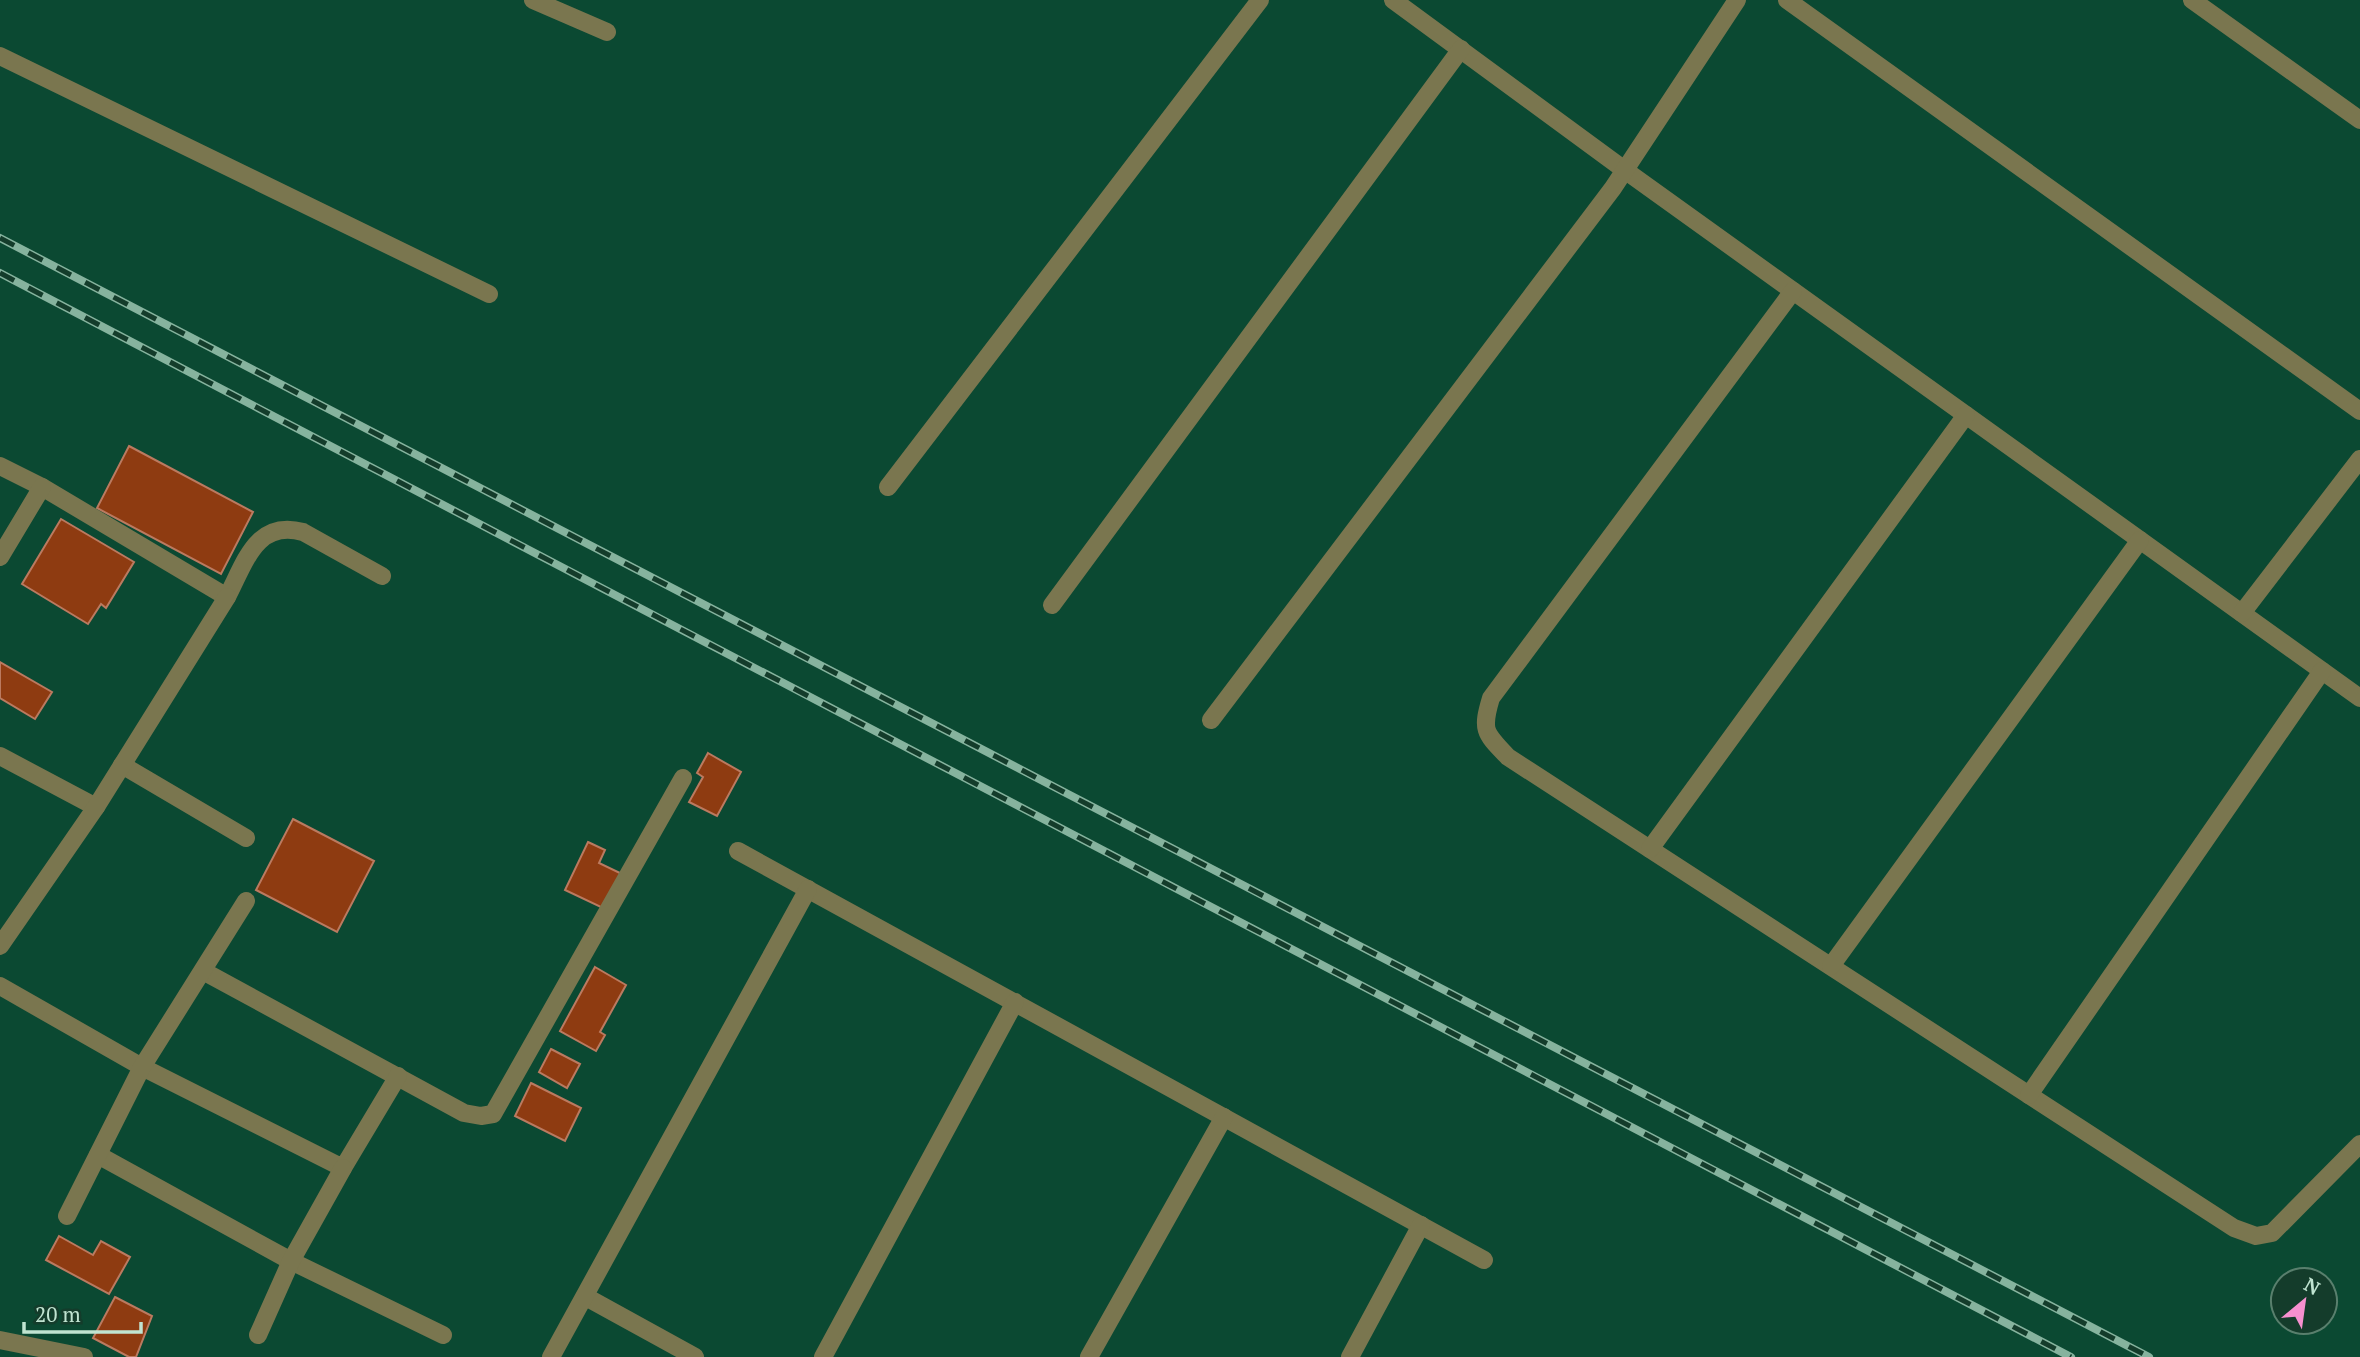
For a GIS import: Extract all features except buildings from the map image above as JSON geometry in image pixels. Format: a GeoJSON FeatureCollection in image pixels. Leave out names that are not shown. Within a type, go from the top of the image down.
{"type":"FeatureCollection","features":[{"type":"Feature","properties":{"kind":"street"},"geometry":{"type":"LineString","coordinates":[[533,0],[607,32]]}},
{"type":"Feature","properties":{"kind":"street"},"geometry":{"type":"LineString","coordinates":[[888,487],[1260,0]]}},
{"type":"Feature","properties":{"kind":"street"},"geometry":{"type":"LineString","coordinates":[[1393,0],[1626,171],[2360,698]]}},
{"type":"Feature","properties":{"kind":"street"},"geometry":{"type":"LineString","coordinates":[[1211,720],[1626,171],[1737,0]]}},
{"type":"Feature","properties":{"kind":"street"},"geometry":{"type":"LineString","coordinates":[[1787,0],[2360,411]]}},
{"type":"Feature","properties":{"kind":"street"},"geometry":{"type":"LineString","coordinates":[[2192,0],[2360,120]]}},
{"type":"Feature","properties":{"kind":"street"},"geometry":{"type":"LineString","coordinates":[[1052,605],[1461,49]]}},
{"type":"Feature","properties":{"kind":"street"},"geometry":{"type":"LineString","coordinates":[[0,56],[489,293]]}},
{"type":"Feature","properties":{"kind":"street"},"geometry":{"type":"LineString","coordinates":[[1793,291],[1491,698],[1484,721],[1491,739],[1508,757],[2234,1228],[2256,1236],[2272,1233],[2360,1144]]}},
{"type":"Feature","properties":{"kind":"street"},"geometry":{"type":"LineString","coordinates":[[1650,849],[1966,415]]}},
{"type":"Feature","properties":{"kind":"street"},"geometry":{"type":"LineString","coordinates":[[2242,613],[2360,459]]}},
{"type":"Feature","properties":{"kind":"street"},"geometry":{"type":"LineString","coordinates":[[0,466],[42,487],[227,597]]}},
{"type":"Feature","properties":{"kind":"street"},"geometry":{"type":"LineString","coordinates":[[0,557],[42,487]]}},
{"type":"Feature","properties":{"kind":"street"},"geometry":{"type":"LineString","coordinates":[[0,946],[96,807],[265,534],[290,528],[303,532],[382,576]]}},
{"type":"Feature","properties":{"kind":"street"},"geometry":{"type":"LineString","coordinates":[[1831,966],[2140,540]]}},
{"type":"Feature","properties":{"kind":"street"},"geometry":{"type":"LineString","coordinates":[[2029,1095],[2322,671]]}},
{"type":"Feature","properties":{"kind":"street"},"geometry":{"type":"LineString","coordinates":[[0,755],[96,807]]}},
{"type":"Feature","properties":{"kind":"street"},"geometry":{"type":"LineString","coordinates":[[122,765],[246,838]]}},
{"type":"Feature","properties":{"kind":"street"},"geometry":{"type":"LineString","coordinates":[[203,971],[464,1113],[481,1116],[493,1114],[682,778]]}},
{"type":"Feature","properties":{"kind":"street"},"geometry":{"type":"LineString","coordinates":[[738,851],[1484,1260]]}},
{"type":"Feature","properties":{"kind":"street"},"geometry":{"type":"LineString","coordinates":[[551,1357],[808,889]]}},
{"type":"Feature","properties":{"kind":"street"},"geometry":{"type":"LineString","coordinates":[[67,1216],[142,1067],[246,901]]}},
{"type":"Feature","properties":{"kind":"street"},"geometry":{"type":"LineString","coordinates":[[0,986],[142,1067],[343,1168]]}},
{"type":"Feature","properties":{"kind":"street"},"geometry":{"type":"LineString","coordinates":[[823,1357],[1014,1002]]}},
{"type":"Feature","properties":{"kind":"street"},"geometry":{"type":"LineString","coordinates":[[258,1335],[291,1261],[398,1076]]}},
{"type":"Feature","properties":{"kind":"street"},"geometry":{"type":"LineString","coordinates":[[1089,1357],[1224,1117]]}},
{"type":"Feature","properties":{"kind":"street"},"geometry":{"type":"LineString","coordinates":[[98,1155],[291,1261],[443,1335]]}},
{"type":"Feature","properties":{"kind":"street"},"geometry":{"type":"LineString","coordinates":[[1350,1357],[1421,1225]]}},
{"type":"Feature","properties":{"kind":"street"},"geometry":{"type":"LineString","coordinates":[[586,1297],[695,1357]]}},
{"type":"Feature","properties":{"kind":"street"},"geometry":{"type":"LineString","coordinates":[[0,1340],[84,1357]]}},
{"type":"Feature","properties":{"kind":"railway"},"geometry":{"type":"LineString","coordinates":[[0,238],[2149,1357]]}},
{"type":"Feature","properties":{"kind":"railway"},"geometry":{"type":"LineString","coordinates":[[0,273],[2071,1357]]}}]}
